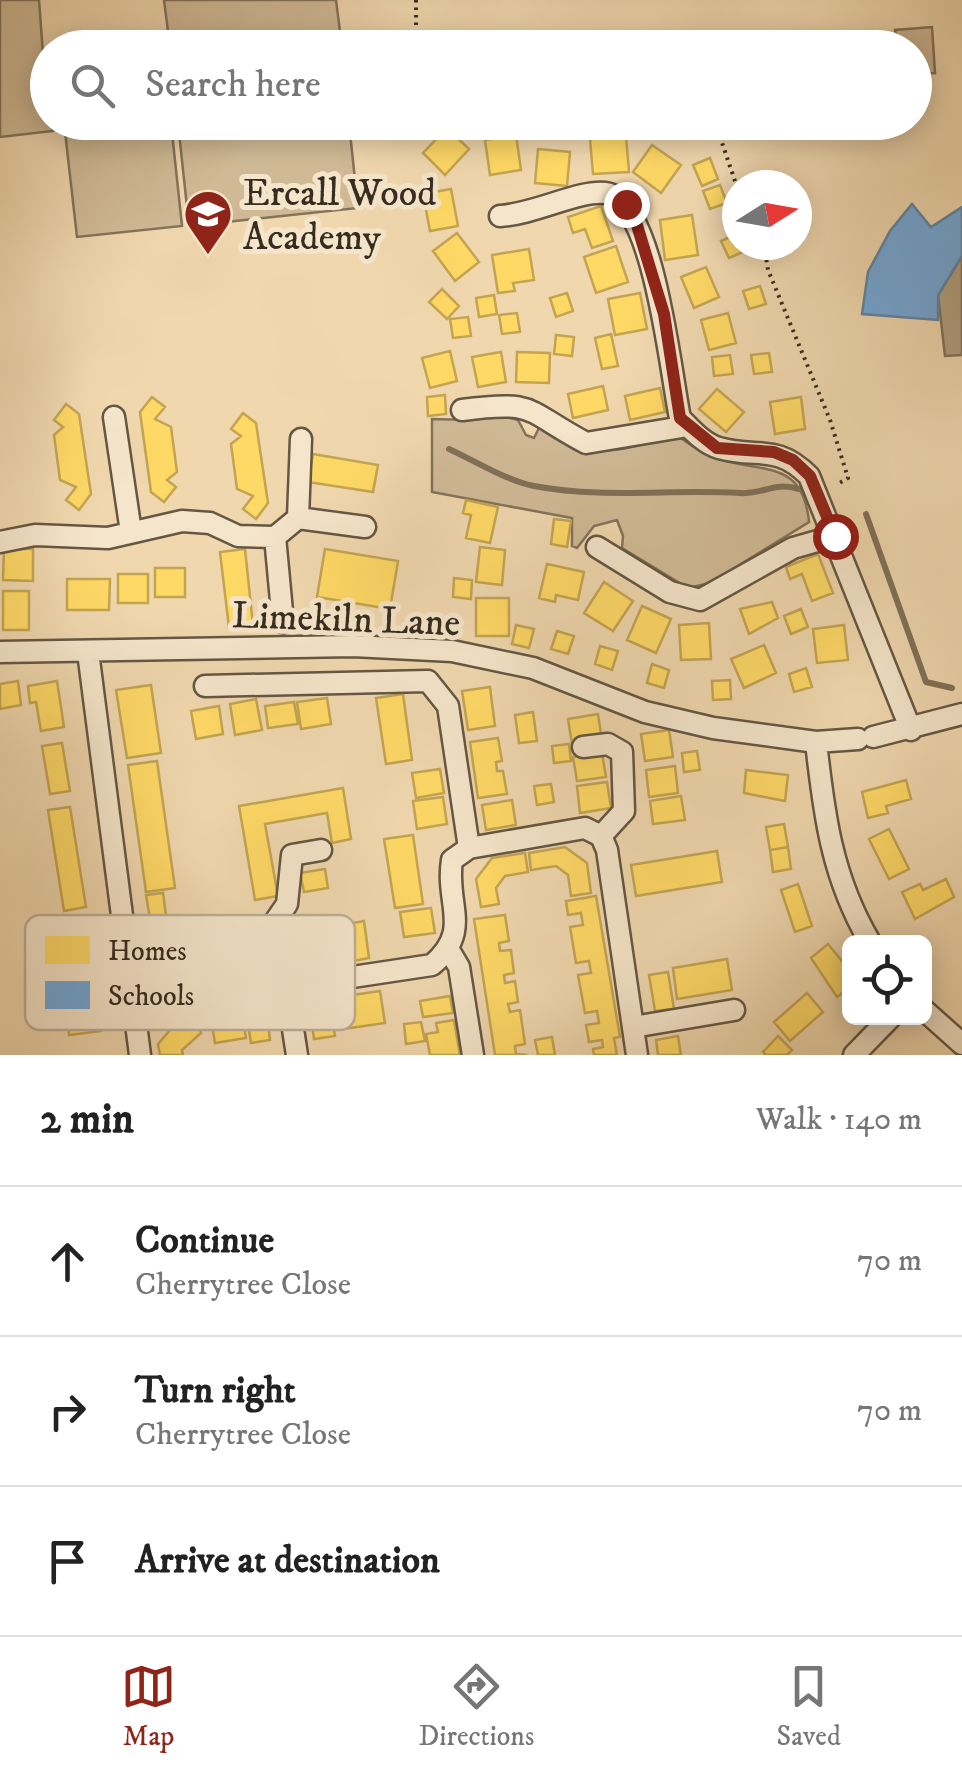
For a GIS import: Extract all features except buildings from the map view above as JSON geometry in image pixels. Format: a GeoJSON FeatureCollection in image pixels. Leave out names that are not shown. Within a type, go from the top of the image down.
{"type":"FeatureCollection","features":[{"type":"Feature","properties":{"kind":"street"},"geometry":{"type":"LineString","coordinates":[[500,216],[546,210],[599,192],[616,194],[626,204],[636,222],[664,314],[680,418],[717,448],[774,452],[793,460],[810,476],[911,730]]}},
{"type":"Feature","properties":{"kind":"street"},"geometry":{"type":"LineString","coordinates":[[462,410],[513,404],[530,408],[586,443],[688,426]]}},
{"type":"Feature","properties":{"kind":"street"},"geometry":{"type":"LineString","coordinates":[[114,417],[131,532]]}},
{"type":"Feature","properties":{"kind":"street"},"geometry":{"type":"LineString","coordinates":[[298,518],[301,439]]}},
{"type":"Feature","properties":{"kind":"street"},"geometry":{"type":"LineString","coordinates":[[0,542],[35,534],[108,538],[182,521],[210,523],[238,536],[275,537],[298,518],[366,528]]}},
{"type":"Feature","properties":{"kind":"street"},"geometry":{"type":"LineString","coordinates":[[598,547],[670,592],[700,600],[793,548],[835,536]]}},
{"type":"Feature","properties":{"kind":"street"},"geometry":{"type":"LineString","coordinates":[[275,537],[283,622]]}},
{"type":"Feature","properties":{"kind":"street","name":"Limekiln Lane"},"geometry":{"type":"LineString","coordinates":[[0,652],[353,646],[452,651],[533,668],[645,712],[713,728],[816,742],[911,730],[962,714]]}},
{"type":"Feature","properties":{"kind":"street"},"geometry":{"type":"LineString","coordinates":[[88,652],[123,915]]}},
{"type":"Feature","properties":{"kind":"street"},"geometry":{"type":"LineString","coordinates":[[205,686],[428,681],[448,706],[469,848]]}},
{"type":"Feature","properties":{"kind":"street"},"geometry":{"type":"LineString","coordinates":[[816,742],[829,848],[838,880],[866,935]]}},
{"type":"Feature","properties":{"kind":"street"},"geometry":{"type":"LineString","coordinates":[[583,747],[608,744],[622,752],[624,811],[602,836]]}},
{"type":"Feature","properties":{"kind":"street"},"geometry":{"type":"LineString","coordinates":[[355,978],[432,965],[449,950],[457,931],[450,878],[452,860],[469,848],[585,828],[602,836]]}},
{"type":"Feature","properties":{"kind":"street"},"geometry":{"type":"LineString","coordinates":[[602,836],[637,1055]]}},
{"type":"Feature","properties":{"kind":"street"},"geometry":{"type":"LineString","coordinates":[[279,915],[287,904],[292,855],[321,850]]}},
{"type":"Feature","properties":{"kind":"street"},"geometry":{"type":"LineString","coordinates":[[449,950],[459,967],[473,1055]]}},
{"type":"Feature","properties":{"kind":"street"},"geometry":{"type":"LineString","coordinates":[[633,1027],[734,1010]]}},
{"type":"Feature","properties":{"kind":"street"},"geometry":{"type":"LineString","coordinates":[[932,1017],[962,1044]]}},
{"type":"Feature","properties":{"kind":"street"},"geometry":{"type":"LineString","coordinates":[[854,1055],[883,1025]]}},
{"type":"Feature","properties":{"kind":"street"},"geometry":{"type":"LineString","coordinates":[[137,1030],[140,1055]]}},
{"type":"Feature","properties":{"kind":"street"},"geometry":{"type":"LineString","coordinates":[[294,1030],[298,1055]]}},
{"type":"Feature","properties":{"kind":"path"},"geometry":{"type":"LineString","coordinates":[[416,0],[416,30]]}},
{"type":"Feature","properties":{"kind":"path"},"geometry":{"type":"LineString","coordinates":[[722,140],[732,170]]}},
{"type":"Feature","properties":{"kind":"path"},"geometry":{"type":"LineString","coordinates":[[766,260],[830,420],[848,478],[819,495]]}},
{"type":"Feature","properties":{"kind":"shaded area"},"geometry":{"type":"Polygon","coordinates":[[[0,0],[39,0],[41,30],[30,30],[30,134],[0,137],[0,0]]]}},
{"type":"Feature","properties":{"kind":"shaded area"},"geometry":{"type":"Polygon","coordinates":[[[164,0],[336,0],[340,30],[168,30],[164,0]]]}},
{"type":"Feature","properties":{"kind":"shaded area"},"geometry":{"type":"Polygon","coordinates":[[[932,27],[935,73],[932,73],[932,30],[895,30],[932,27]]]}},
{"type":"Feature","properties":{"kind":"shaded area"},"geometry":{"type":"Polygon","coordinates":[[[66,140],[173,140],[182,226],[77,237],[66,140]]]}},
{"type":"Feature","properties":{"kind":"shaded area"},"geometry":{"type":"Polygon","coordinates":[[[180,140],[351,140],[358,208],[189,226],[180,140]]]}},
{"type":"Feature","properties":{"kind":"shaded area"},"geometry":{"type":"Polygon","coordinates":[[[962,256],[962,355],[945,356],[938,295],[962,256]]]}},
{"type":"Feature","properties":{"kind":"shaded area"},"geometry":{"type":"Polygon","coordinates":[[[496,414],[518,420],[526,435],[534,438],[539,428],[548,426],[597,449],[625,449],[678,436],[713,457],[779,472],[790,479],[799,488],[809,522],[710,583],[688,588],[622,548],[623,536],[617,520],[594,526],[577,548],[572,546],[572,518],[432,492],[432,419],[471,420],[496,414]]]}},
{"type":"Feature","properties":{"kind":"waterway"},"geometry":{"type":"LineString","coordinates":[[449,449],[512,479],[560,490],[748,493],[782,487],[799,489]]}},
{"type":"Feature","properties":{"kind":"waterway"},"geometry":{"type":"LineString","coordinates":[[866,514],[926,682],[952,688]]}},
{"type":"Feature","properties":{"kind":"place","name":"Ercall Wood Academy"},"geometry":{"type":"Point","coordinates":[208,256]}},
{"type":"Feature","properties":{"kind":"route"},"geometry":{"type":"LineString","coordinates":[[626,204],[636,222],[664,314],[680,418],[717,448],[774,452],[793,460],[810,476],[835,536]]}}]}
